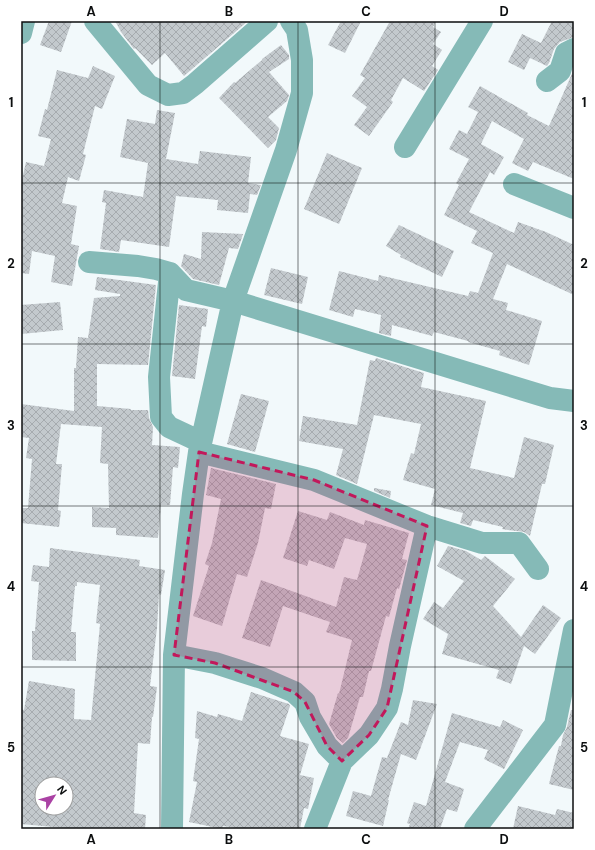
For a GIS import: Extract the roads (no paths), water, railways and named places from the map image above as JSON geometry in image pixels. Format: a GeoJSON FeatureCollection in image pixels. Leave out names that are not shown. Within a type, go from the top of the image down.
{"type":"FeatureCollection","features":[{"type":"Feature","properties":{"kind":"street"},"geometry":{"type":"LineString","coordinates":[[21,33],[24,21]]}},
{"type":"Feature","properties":{"kind":"street"},"geometry":{"type":"LineString","coordinates":[[95,21],[148,85],[168,95],[182,93],[196,84],[267,21]]}},
{"type":"Feature","properties":{"kind":"street"},"geometry":{"type":"LineString","coordinates":[[172,829],[174,655],[193,494],[200,447],[233,301],[286,150],[302,93],[302,60],[297,30],[291,21]]}},
{"type":"Feature","properties":{"kind":"street"},"geometry":{"type":"LineString","coordinates":[[405,147],[482,21]]}},
{"type":"Feature","properties":{"kind":"street"},"geometry":{"type":"LineString","coordinates":[[547,81],[560,71],[566,53],[574,49]]}},
{"type":"Feature","properties":{"kind":"street"},"geometry":{"type":"LineString","coordinates":[[514,184],[574,208]]}},
{"type":"Feature","properties":{"kind":"street"},"geometry":{"type":"LineString","coordinates":[[89,262],[156,268],[170,273],[186,290],[233,301],[550,398],[574,401]]}},
{"type":"Feature","properties":{"kind":"street"},"geometry":{"type":"LineString","coordinates":[[170,273],[158,377],[161,417],[168,428],[200,447],[314,480],[427,526],[482,543],[519,543],[538,569]]}},
{"type":"Feature","properties":{"kind":"street"},"geometry":{"type":"LineString","coordinates":[[315,829],[342,761],[369,734],[387,708],[427,526]]}},
{"type":"Feature","properties":{"kind":"street"},"geometry":{"type":"LineString","coordinates":[[475,829],[555,725],[574,630]]}},
{"type":"Feature","properties":{"kind":"street"},"geometry":{"type":"LineString","coordinates":[[174,655],[215,663],[262,678],[294,692],[305,702],[310,717],[327,746],[342,761]]}}]}
